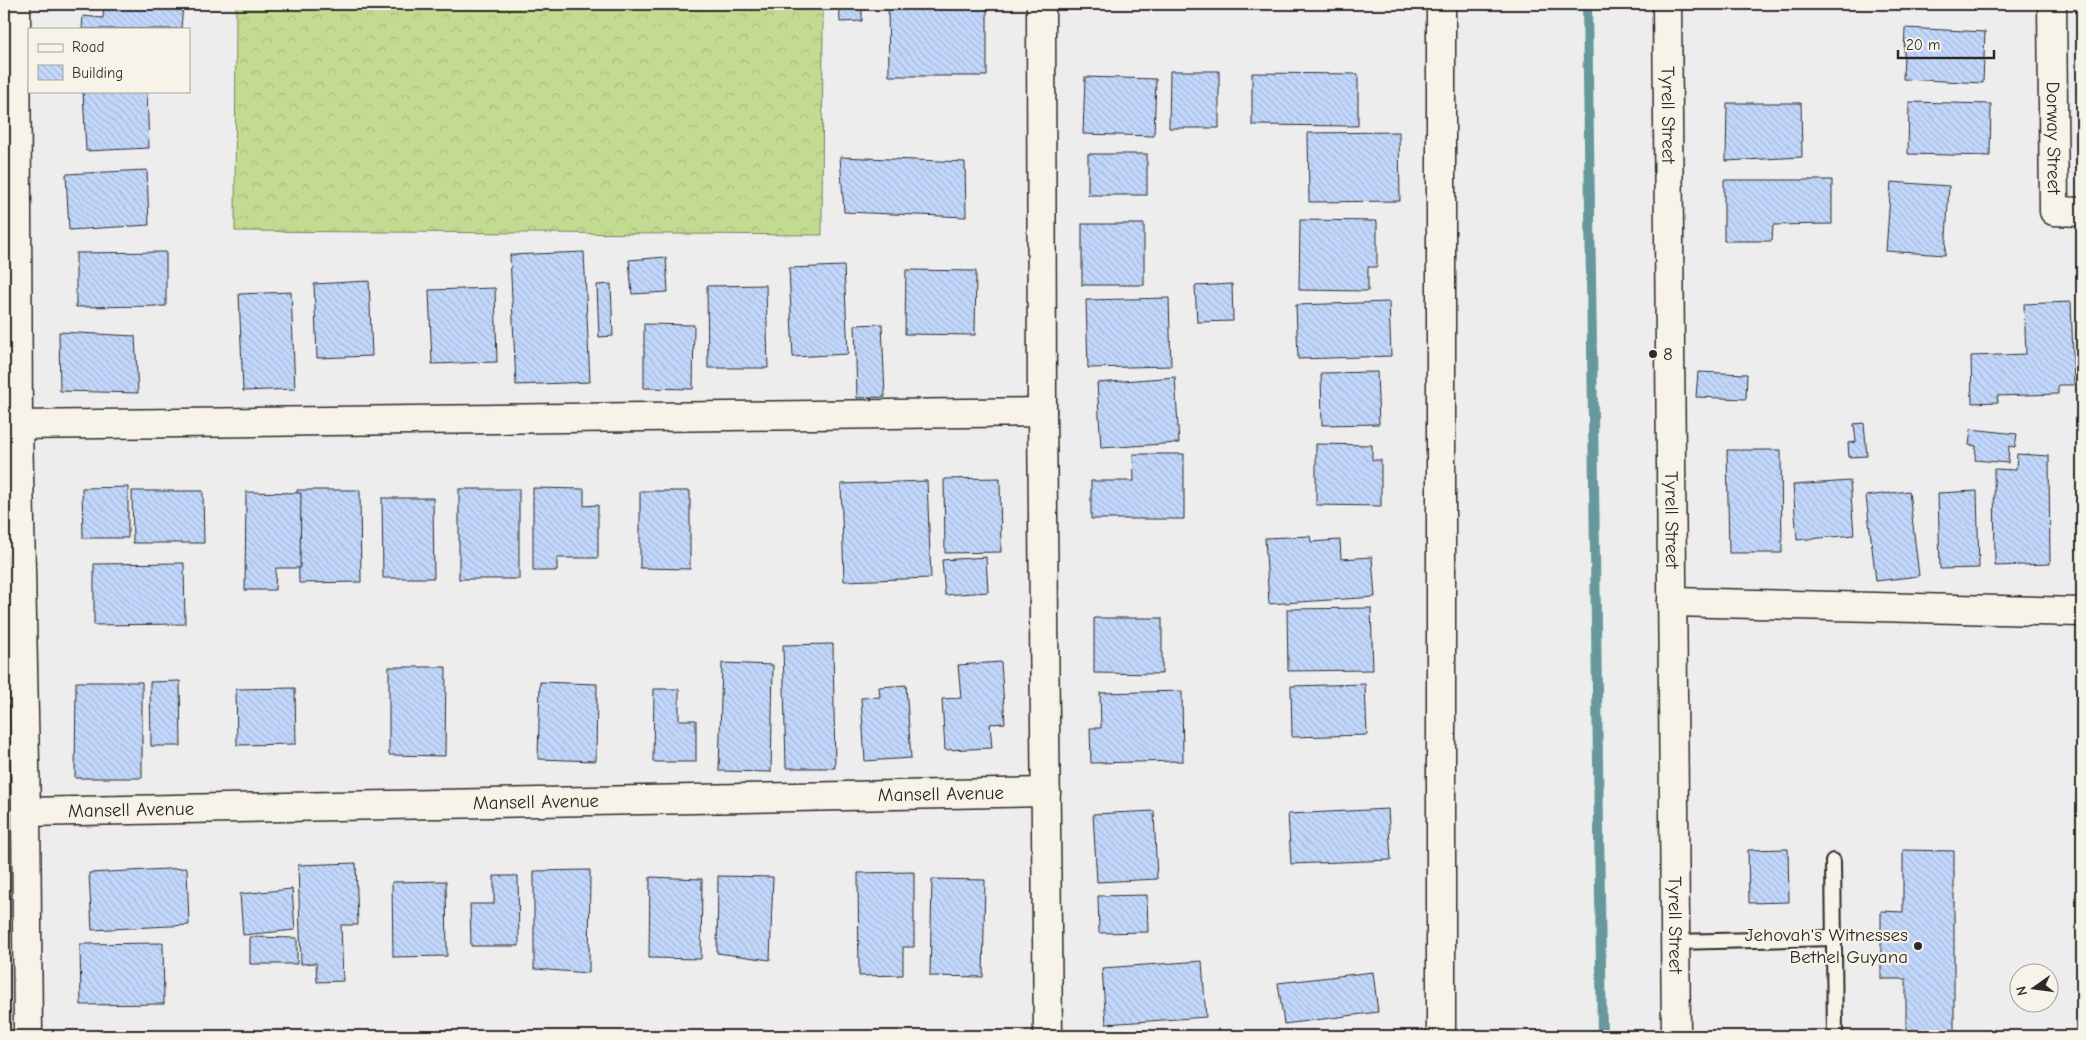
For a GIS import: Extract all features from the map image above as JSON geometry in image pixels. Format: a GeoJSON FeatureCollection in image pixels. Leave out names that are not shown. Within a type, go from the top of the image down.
{"type":"FeatureCollection","features":[{"type":"Feature","properties":{"kind":"street"},"geometry":{"type":"LineString","coordinates":[[16,4],[18,425],[26,812],[28,1036]]}},
{"type":"Feature","properties":{"kind":"street"},"geometry":{"type":"LineString","coordinates":[[1041,4],[1042,412],[1048,1036]]}},
{"type":"Feature","properties":{"kind":"street"},"geometry":{"type":"LineString","coordinates":[[1441,4],[1441,1036]]}},
{"type":"Feature","properties":{"kind":"street","name":"Tyrell Street"},"geometry":{"type":"LineString","coordinates":[[1667,4],[1676,1036]]}},
{"type":"Feature","properties":{"kind":"street","name":"Dorway Street"},"geometry":{"type":"LineString","coordinates":[[2052,4],[2054,211],[2082,212]]}},
{"type":"Feature","properties":{"kind":"street"},"geometry":{"type":"LineString","coordinates":[[18,425],[1042,412]]}},
{"type":"Feature","properties":{"kind":"street"},"geometry":{"type":"LineString","coordinates":[[1672,602],[2082,612]]}},
{"type":"Feature","properties":{"kind":"street","name":"Mansell Avenue"},"geometry":{"type":"LineString","coordinates":[[26,812],[1046,792]]}},
{"type":"Feature","properties":{"kind":"lane"},"geometry":{"type":"LineString","coordinates":[[1833,861],[1835,1036]]}},
{"type":"Feature","properties":{"kind":"lane"},"geometry":{"type":"LineString","coordinates":[[1676,942],[1834,938]]}},
{"type":"Feature","properties":{"kind":"green space"},"geometry":{"type":"Polygon","coordinates":[[[236,4],[823,4],[822,235],[235,231],[236,4]]]}},
{"type":"Feature","properties":{"kind":"building"},"geometry":{"type":"Polygon","coordinates":[[[104,4],[183,4],[181,28],[82,28],[83,16],[103,18],[104,4]]]}},
{"type":"Feature","properties":{"kind":"building"},"geometry":{"type":"Polygon","coordinates":[[[839,4],[862,4],[862,21],[840,22],[839,4]]]}},
{"type":"Feature","properties":{"kind":"building"},"geometry":{"type":"Polygon","coordinates":[[[888,4],[987,4],[987,76],[889,76],[888,4]]]}},
{"type":"Feature","properties":{"kind":"building"},"geometry":{"type":"Polygon","coordinates":[[[1905,28],[1985,32],[1983,83],[1903,79],[1905,28]]]}},
{"type":"Feature","properties":{"kind":"building"},"geometry":{"type":"Polygon","coordinates":[[[1170,71],[1219,71],[1219,128],[1169,128],[1170,71]]]}},
{"type":"Feature","properties":{"kind":"building"},"geometry":{"type":"Polygon","coordinates":[[[1252,73],[1358,74],[1358,126],[1252,125],[1252,73]]]}},
{"type":"Feature","properties":{"kind":"building"},"geometry":{"type":"Polygon","coordinates":[[[1085,77],[1156,79],[1154,136],[1083,134],[1085,77]]]}},
{"type":"Feature","properties":{"kind":"building"},"geometry":{"type":"Polygon","coordinates":[[[83,92],[147,92],[149,148],[86,151],[83,92]]]}},
{"type":"Feature","properties":{"kind":"building"},"geometry":{"type":"Polygon","coordinates":[[[1909,102],[1991,104],[1990,156],[1908,154],[1909,102]]]}},
{"type":"Feature","properties":{"kind":"building"},"geometry":{"type":"Polygon","coordinates":[[[1727,103],[1801,103],[1802,157],[1726,161],[1727,103]]]}},
{"type":"Feature","properties":{"kind":"building"},"geometry":{"type":"Polygon","coordinates":[[[1399,132],[1400,201],[1309,202],[1308,133],[1399,132]]]}},
{"type":"Feature","properties":{"kind":"building"},"geometry":{"type":"Polygon","coordinates":[[[1088,154],[1147,154],[1147,195],[1088,195],[1088,154]]]}},
{"type":"Feature","properties":{"kind":"building"},"geometry":{"type":"Polygon","coordinates":[[[840,157],[965,162],[966,217],[844,212],[840,157]]]}},
{"type":"Feature","properties":{"kind":"building"},"geometry":{"type":"Polygon","coordinates":[[[147,170],[149,225],[69,230],[66,174],[147,170]]]}},
{"type":"Feature","properties":{"kind":"building"},"geometry":{"type":"Polygon","coordinates":[[[1724,180],[1832,180],[1832,224],[1773,225],[1772,241],[1724,241],[1724,180]]]}},
{"type":"Feature","properties":{"kind":"building"},"geometry":{"type":"Polygon","coordinates":[[[1891,182],[1949,186],[1945,255],[1886,251],[1891,182]]]}},
{"type":"Feature","properties":{"kind":"building"},"geometry":{"type":"Polygon","coordinates":[[[1300,220],[1377,221],[1377,267],[1368,267],[1368,291],[1299,290],[1300,220]]]}},
{"type":"Feature","properties":{"kind":"building"},"geometry":{"type":"Polygon","coordinates":[[[1082,224],[1144,224],[1144,285],[1082,285],[1082,224]]]}},
{"type":"Feature","properties":{"kind":"building"},"geometry":{"type":"Polygon","coordinates":[[[166,252],[166,306],[76,307],[76,253],[166,252]]]}},
{"type":"Feature","properties":{"kind":"building"},"geometry":{"type":"Polygon","coordinates":[[[584,252],[590,382],[516,385],[510,255],[584,252]]]}},
{"type":"Feature","properties":{"kind":"building"},"geometry":{"type":"Polygon","coordinates":[[[666,257],[668,292],[632,294],[629,260],[666,257]]]}},
{"type":"Feature","properties":{"kind":"building"},"geometry":{"type":"Polygon","coordinates":[[[844,266],[848,354],[793,357],[789,268],[844,266]]]}},
{"type":"Feature","properties":{"kind":"building"},"geometry":{"type":"Polygon","coordinates":[[[906,270],[976,271],[975,335],[905,334],[906,270]]]}},
{"type":"Feature","properties":{"kind":"building"},"geometry":{"type":"Polygon","coordinates":[[[369,281],[372,356],[317,358],[314,284],[369,281]]]}},
{"type":"Feature","properties":{"kind":"building"},"geometry":{"type":"Polygon","coordinates":[[[611,284],[613,336],[599,337],[597,285],[611,284]]]}},
{"type":"Feature","properties":{"kind":"building"},"geometry":{"type":"Polygon","coordinates":[[[1232,284],[1233,321],[1197,322],[1195,286],[1232,284]]]}},
{"type":"Feature","properties":{"kind":"building"},"geometry":{"type":"Polygon","coordinates":[[[766,285],[768,368],[708,368],[707,286],[766,285]]]}},
{"type":"Feature","properties":{"kind":"building"},"geometry":{"type":"Polygon","coordinates":[[[495,288],[497,362],[432,364],[429,290],[495,288]]]}},
{"type":"Feature","properties":{"kind":"building"},"geometry":{"type":"Polygon","coordinates":[[[291,292],[295,389],[243,391],[239,294],[291,292]]]}},
{"type":"Feature","properties":{"kind":"building"},"geometry":{"type":"Polygon","coordinates":[[[1169,298],[1171,366],[1088,368],[1086,300],[1169,298]]]}},
{"type":"Feature","properties":{"kind":"building"},"geometry":{"type":"Polygon","coordinates":[[[1389,302],[1391,356],[1298,359],[1296,305],[1389,302]]]}},
{"type":"Feature","properties":{"kind":"building"},"geometry":{"type":"Polygon","coordinates":[[[2071,302],[2074,385],[2058,385],[2058,394],[1997,396],[1998,402],[1972,403],[1971,356],[2026,354],[2024,304],[2071,302]]]}},
{"type":"Feature","properties":{"kind":"building"},"geometry":{"type":"Polygon","coordinates":[[[644,324],[694,325],[693,389],[644,388],[644,324]]]}},
{"type":"Feature","properties":{"kind":"building"},"geometry":{"type":"Polygon","coordinates":[[[882,324],[885,397],[857,398],[855,325],[882,324]]]}},
{"type":"Feature","properties":{"kind":"building"},"geometry":{"type":"Polygon","coordinates":[[[59,332],[135,336],[138,393],[60,391],[59,332]]]}},
{"type":"Feature","properties":{"kind":"building"},"geometry":{"type":"Polygon","coordinates":[[[1377,372],[1379,424],[1322,425],[1321,373],[1377,372]]]}},
{"type":"Feature","properties":{"kind":"building"},"geometry":{"type":"Polygon","coordinates":[[[1698,372],[1747,374],[1746,399],[1696,397],[1698,372]]]}},
{"type":"Feature","properties":{"kind":"building"},"geometry":{"type":"Polygon","coordinates":[[[1175,377],[1179,443],[1101,448],[1097,383],[1175,377]]]}},
{"type":"Feature","properties":{"kind":"building"},"geometry":{"type":"Polygon","coordinates":[[[1864,423],[1867,456],[1849,457],[1848,443],[1856,442],[1854,424],[1864,423]]]}},
{"type":"Feature","properties":{"kind":"building"},"geometry":{"type":"Polygon","coordinates":[[[1971,429],[2017,434],[2015,447],[2009,446],[2008,463],[1975,460],[1976,446],[1969,445],[1971,429]]]}},
{"type":"Feature","properties":{"kind":"building"},"geometry":{"type":"Polygon","coordinates":[[[1316,444],[1372,445],[1372,460],[1381,460],[1381,506],[1316,505],[1316,444]]]}},
{"type":"Feature","properties":{"kind":"building"},"geometry":{"type":"Polygon","coordinates":[[[1727,450],[1781,450],[1782,553],[1729,553],[1727,450]]]}},
{"type":"Feature","properties":{"kind":"building"},"geometry":{"type":"Polygon","coordinates":[[[1133,454],[1184,454],[1184,519],[1091,519],[1091,481],[1134,481],[1133,454]]]}},
{"type":"Feature","properties":{"kind":"building"},"geometry":{"type":"Polygon","coordinates":[[[2017,454],[2049,456],[2050,564],[1995,566],[1994,469],[2016,470],[2017,454]]]}},
{"type":"Feature","properties":{"kind":"building"},"geometry":{"type":"Polygon","coordinates":[[[1000,478],[1001,552],[945,553],[944,479],[1000,478]]]}},
{"type":"Feature","properties":{"kind":"building"},"geometry":{"type":"Polygon","coordinates":[[[927,481],[931,578],[844,581],[841,484],[927,481]]]}},
{"type":"Feature","properties":{"kind":"building"},"geometry":{"type":"Polygon","coordinates":[[[1850,481],[1854,535],[1797,540],[1793,485],[1850,481]]]}},
{"type":"Feature","properties":{"kind":"building"},"geometry":{"type":"Polygon","coordinates":[[[128,487],[128,538],[83,538],[82,488],[128,487]]]}},
{"type":"Feature","properties":{"kind":"building"},"geometry":{"type":"Polygon","coordinates":[[[533,488],[584,489],[584,506],[598,505],[598,558],[557,558],[557,571],[533,571],[533,488]]]}},
{"type":"Feature","properties":{"kind":"building"},"geometry":{"type":"Polygon","coordinates":[[[459,489],[519,489],[519,579],[459,579],[459,489]]]}},
{"type":"Feature","properties":{"kind":"building"},"geometry":{"type":"Polygon","coordinates":[[[297,490],[360,490],[361,582],[299,583],[297,490]]]}},
{"type":"Feature","properties":{"kind":"building"},"geometry":{"type":"Polygon","coordinates":[[[132,491],[203,491],[204,543],[133,543],[132,491]]]}},
{"type":"Feature","properties":{"kind":"building"},"geometry":{"type":"Polygon","coordinates":[[[640,491],[690,491],[690,569],[640,568],[640,491]]]}},
{"type":"Feature","properties":{"kind":"building"},"geometry":{"type":"Polygon","coordinates":[[[1909,491],[1919,576],[1876,581],[1866,496],[1909,491]]]}},
{"type":"Feature","properties":{"kind":"building"},"geometry":{"type":"Polygon","coordinates":[[[1977,491],[1979,568],[1940,569],[1938,493],[1977,491]]]}},
{"type":"Feature","properties":{"kind":"building"},"geometry":{"type":"Polygon","coordinates":[[[246,492],[301,493],[300,568],[276,568],[275,590],[245,590],[246,492]]]}},
{"type":"Feature","properties":{"kind":"building"},"geometry":{"type":"Polygon","coordinates":[[[382,498],[433,498],[434,578],[383,578],[382,498]]]}},
{"type":"Feature","properties":{"kind":"building"},"geometry":{"type":"Polygon","coordinates":[[[1310,536],[1311,542],[1340,540],[1341,559],[1372,557],[1375,597],[1269,604],[1265,538],[1310,536]]]}},
{"type":"Feature","properties":{"kind":"building"},"geometry":{"type":"Polygon","coordinates":[[[986,557],[988,592],[945,595],[942,560],[986,557]]]}},
{"type":"Feature","properties":{"kind":"building"},"geometry":{"type":"Polygon","coordinates":[[[184,563],[185,624],[94,625],[94,564],[184,563]]]}},
{"type":"Feature","properties":{"kind":"building"},"geometry":{"type":"Polygon","coordinates":[[[1371,608],[1373,670],[1288,671],[1287,609],[1371,608]]]}},
{"type":"Feature","properties":{"kind":"building"},"geometry":{"type":"Polygon","coordinates":[[[1094,618],[1162,618],[1162,674],[1094,673],[1094,618]]]}},
{"type":"Feature","properties":{"kind":"building"},"geometry":{"type":"Polygon","coordinates":[[[833,644],[835,768],[786,768],[783,645],[833,644]]]}},
{"type":"Feature","properties":{"kind":"building"},"geometry":{"type":"Polygon","coordinates":[[[1001,662],[1005,723],[990,724],[992,748],[945,750],[942,699],[961,698],[958,665],[1001,662]]]}},
{"type":"Feature","properties":{"kind":"building"},"geometry":{"type":"Polygon","coordinates":[[[722,663],[773,665],[771,772],[719,771],[722,663]]]}},
{"type":"Feature","properties":{"kind":"building"},"geometry":{"type":"Polygon","coordinates":[[[389,667],[446,667],[445,756],[389,755],[389,667]]]}},
{"type":"Feature","properties":{"kind":"building"},"geometry":{"type":"Polygon","coordinates":[[[180,681],[181,746],[151,746],[150,682],[180,681]]]}},
{"type":"Feature","properties":{"kind":"building"},"geometry":{"type":"Polygon","coordinates":[[[76,682],[142,682],[142,778],[75,778],[76,682]]]}},
{"type":"Feature","properties":{"kind":"building"},"geometry":{"type":"Polygon","coordinates":[[[540,682],[597,684],[596,761],[538,759],[540,682]]]}},
{"type":"Feature","properties":{"kind":"building"},"geometry":{"type":"Polygon","coordinates":[[[1365,684],[1367,735],[1292,737],[1291,686],[1365,684]]]}},
{"type":"Feature","properties":{"kind":"building"},"geometry":{"type":"Polygon","coordinates":[[[906,685],[911,758],[865,761],[861,698],[880,697],[879,687],[906,685]]]}},
{"type":"Feature","properties":{"kind":"building"},"geometry":{"type":"Polygon","coordinates":[[[295,688],[296,744],[237,745],[236,689],[295,688]]]}},
{"type":"Feature","properties":{"kind":"building"},"geometry":{"type":"Polygon","coordinates":[[[654,689],[679,689],[679,720],[696,720],[696,762],[653,762],[654,689]]]}},
{"type":"Feature","properties":{"kind":"building"},"geometry":{"type":"Polygon","coordinates":[[[1182,691],[1183,761],[1091,763],[1090,728],[1101,728],[1100,693],[1182,691]]]}},
{"type":"Feature","properties":{"kind":"building"},"geometry":{"type":"Polygon","coordinates":[[[1388,809],[1391,860],[1291,864],[1288,814],[1388,809]]]}},
{"type":"Feature","properties":{"kind":"building"},"geometry":{"type":"Polygon","coordinates":[[[1154,811],[1157,879],[1097,882],[1093,814],[1154,811]]]}},
{"type":"Feature","properties":{"kind":"building"},"geometry":{"type":"Polygon","coordinates":[[[1788,849],[1789,902],[1749,903],[1748,850],[1788,849]]]}},
{"type":"Feature","properties":{"kind":"building","name":"Jehovah's Witnesses Bethel Guyana"},"geometry":{"type":"Polygon","coordinates":[[[1903,850],[1954,851],[1954,1036],[1906,1036],[1906,979],[1881,979],[1881,911],[1903,912],[1903,850]]]}},
{"type":"Feature","properties":{"kind":"building"},"geometry":{"type":"Polygon","coordinates":[[[356,863],[358,925],[341,925],[343,981],[317,982],[316,963],[301,964],[298,865],[356,863]]]}},
{"type":"Feature","properties":{"kind":"building"},"geometry":{"type":"Polygon","coordinates":[[[187,868],[189,925],[92,930],[89,873],[187,868]]]}},
{"type":"Feature","properties":{"kind":"building"},"geometry":{"type":"Polygon","coordinates":[[[590,870],[589,973],[534,969],[534,871],[590,870]]]}},
{"type":"Feature","properties":{"kind":"building"},"geometry":{"type":"Polygon","coordinates":[[[914,872],[914,947],[903,947],[903,975],[859,976],[858,873],[914,872]]]}},
{"type":"Feature","properties":{"kind":"building"},"geometry":{"type":"Polygon","coordinates":[[[494,876],[518,876],[519,946],[471,946],[470,904],[494,904],[494,876]]]}},
{"type":"Feature","properties":{"kind":"building"},"geometry":{"type":"Polygon","coordinates":[[[718,876],[773,877],[770,960],[717,953],[718,876]]]}},
{"type":"Feature","properties":{"kind":"building"},"geometry":{"type":"Polygon","coordinates":[[[650,877],[702,879],[701,959],[649,958],[650,877]]]}},
{"type":"Feature","properties":{"kind":"building"},"geometry":{"type":"Polygon","coordinates":[[[932,879],[985,880],[983,977],[930,976],[932,879]]]}},
{"type":"Feature","properties":{"kind":"building"},"geometry":{"type":"Polygon","coordinates":[[[446,881],[447,956],[393,957],[392,882],[446,881]]]}},
{"type":"Feature","properties":{"kind":"building"},"geometry":{"type":"Polygon","coordinates":[[[292,889],[295,930],[243,935],[240,894],[292,889]]]}},
{"type":"Feature","properties":{"kind":"building"},"geometry":{"type":"Polygon","coordinates":[[[1147,895],[1148,932],[1099,933],[1098,896],[1147,895]]]}},
{"type":"Feature","properties":{"kind":"building"},"geometry":{"type":"Polygon","coordinates":[[[250,937],[297,938],[297,964],[250,964],[250,937]]]}},
{"type":"Feature","properties":{"kind":"building"},"geometry":{"type":"Polygon","coordinates":[[[163,943],[164,1004],[81,1005],[80,944],[163,943]]]}},
{"type":"Feature","properties":{"kind":"building"},"geometry":{"type":"Polygon","coordinates":[[[1202,961],[1206,1017],[1106,1024],[1102,968],[1202,961]]]}},
{"type":"Feature","properties":{"kind":"building"},"geometry":{"type":"Polygon","coordinates":[[[1373,972],[1378,1012],[1284,1024],[1278,983],[1373,972]]]}},
{"type":"Feature","properties":{"kind":"waterway"},"geometry":{"type":"LineString","coordinates":[[1587,4],[1602,1036]]}},
{"type":"Feature","properties":{"kind":"place","name":"8"},"geometry":{"type":"Point","coordinates":[1653,354]}},
{"type":"Feature","properties":{"kind":"place","name":"Jehovah's Witnesses Bethel Guyana"},"geometry":{"type":"Point","coordinates":[1918,946]}}]}
